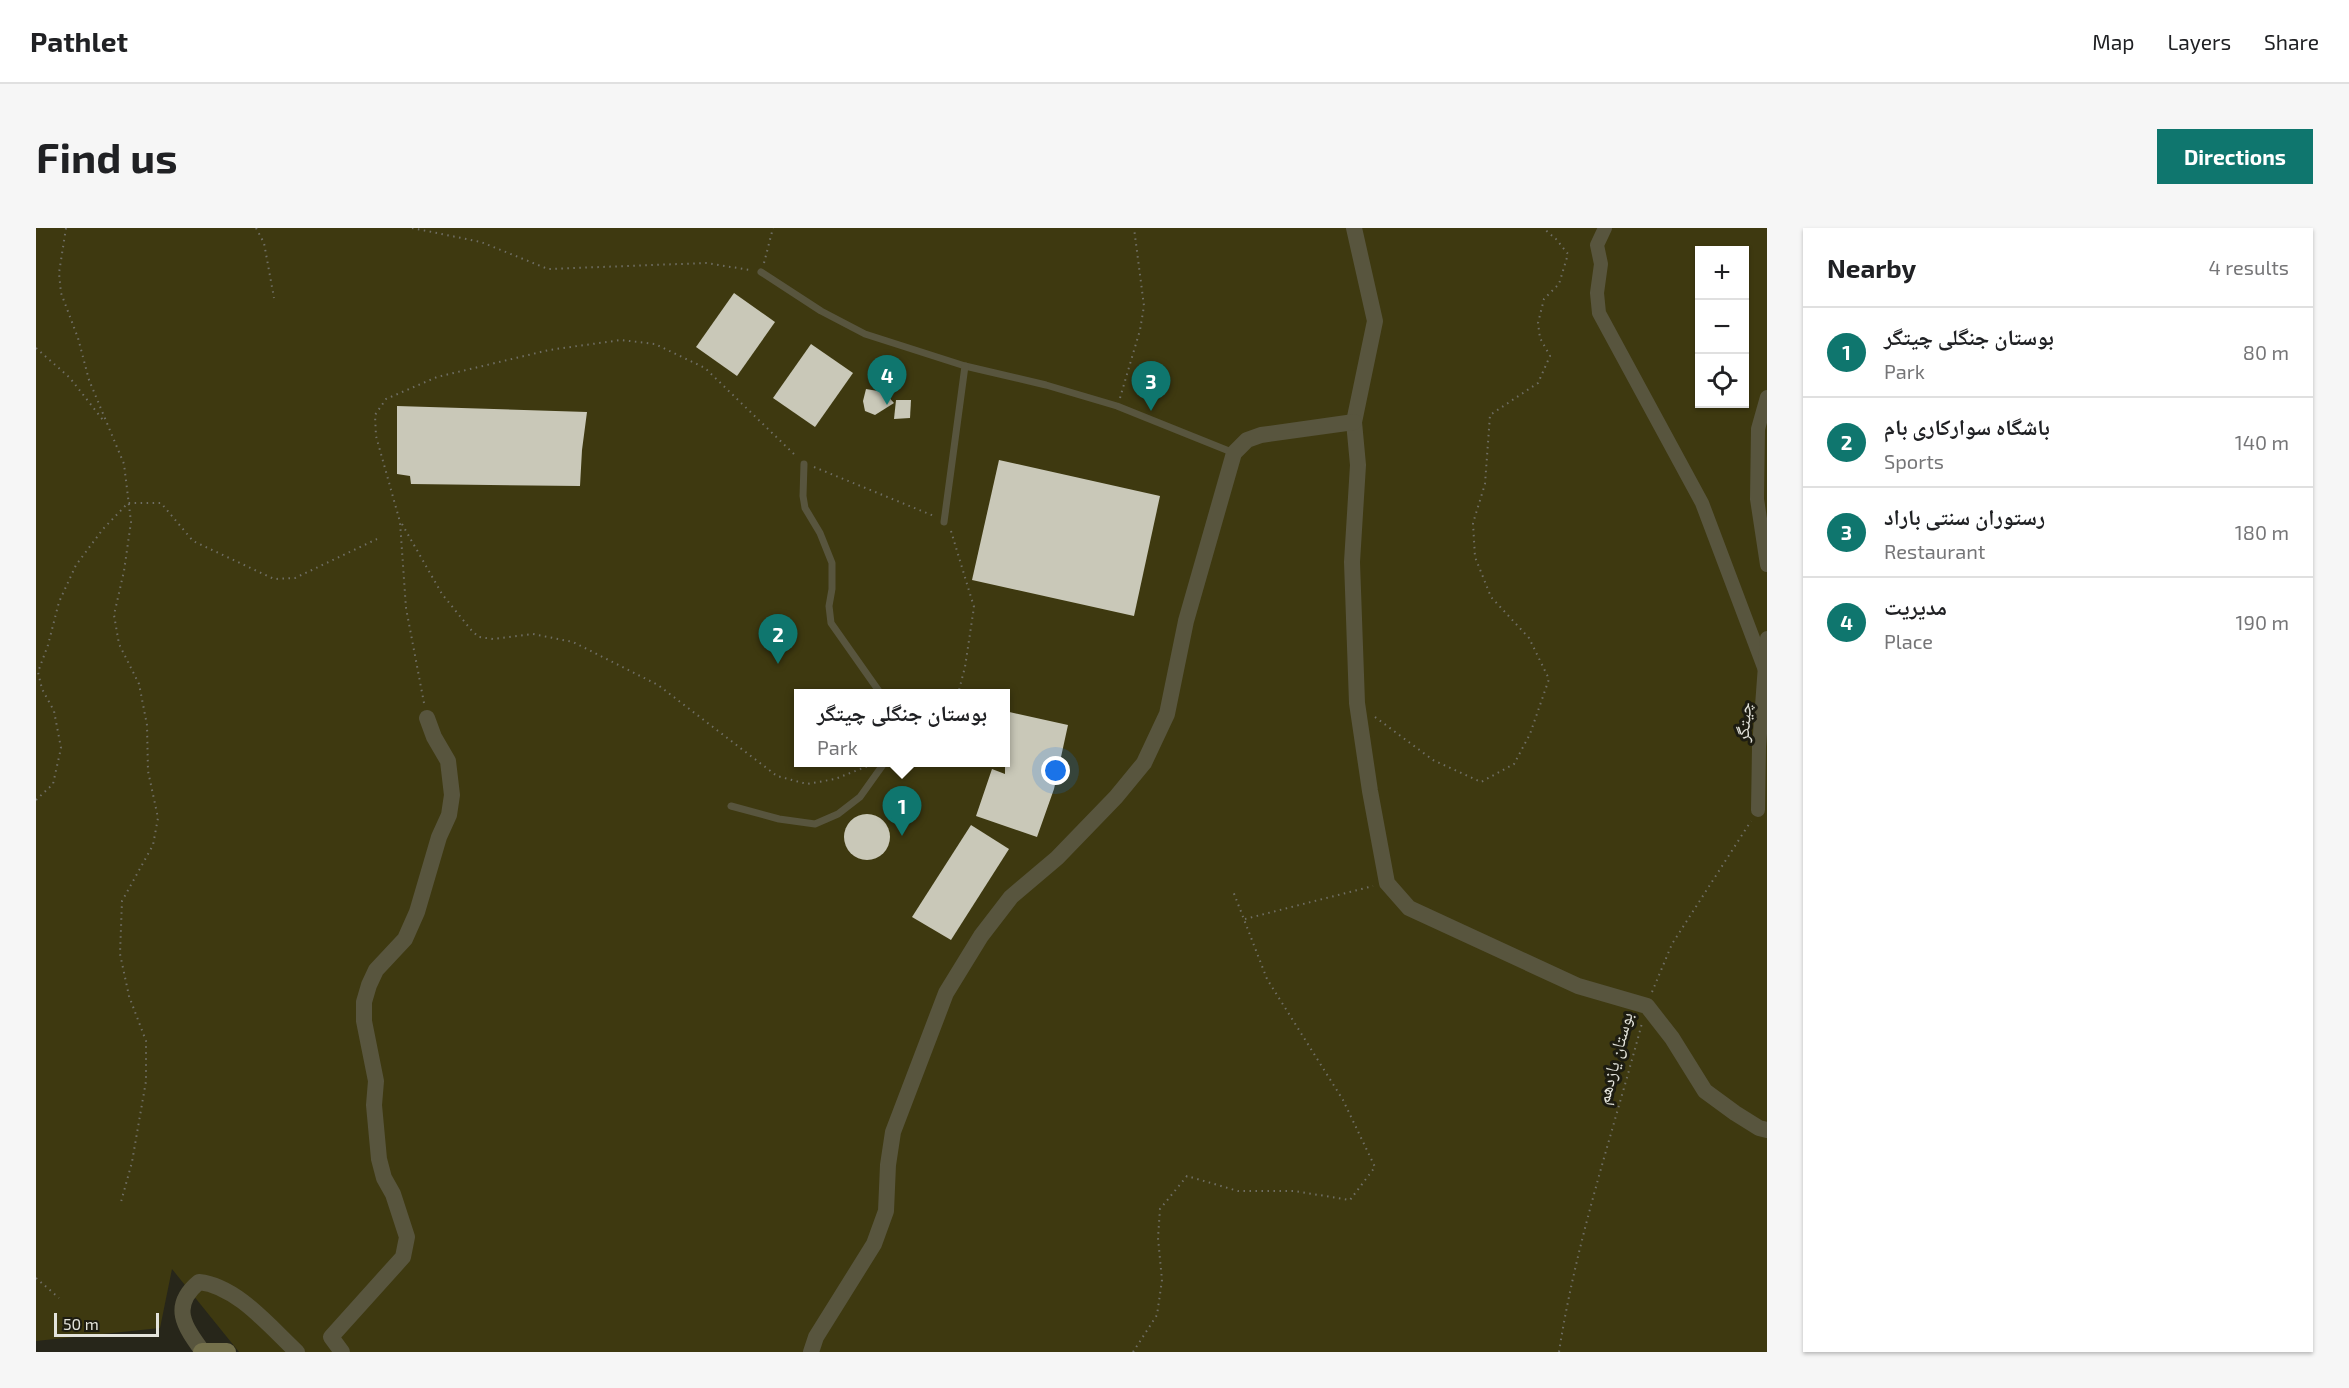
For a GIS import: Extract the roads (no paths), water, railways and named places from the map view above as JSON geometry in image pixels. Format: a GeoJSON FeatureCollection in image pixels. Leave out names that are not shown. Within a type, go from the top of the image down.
{"type":"FeatureCollection","features":[{"type":"Feature","properties":{"kind":"main road"},"geometry":{"type":"LineString","coordinates":[[203,1352],[226,1352]]}},
{"type":"Feature","properties":{"kind":"street"},"geometry":{"type":"LineString","coordinates":[[1354,228],[1374,321],[1354,422],[1358,465],[1352,562],[1357,703],[1370,791],[1388,883],[1409,908],[1578,986],[1647,1006],[1672,1038],[1705,1091],[1743,1118],[1767,1130]]}},
{"type":"Feature","properties":{"kind":"street"},"geometry":{"type":"LineString","coordinates":[[1605,228],[1597,245],[1601,264],[1597,293],[1599,313],[1702,503],[1765,670]]}},
{"type":"Feature","properties":{"kind":"street"},"geometry":{"type":"LineString","coordinates":[[1767,398],[1758,429],[1757,499],[1767,565]]}},
{"type":"Feature","properties":{"kind":"street"},"geometry":{"type":"LineString","coordinates":[[811,1352],[816,1337],[874,1245],[886,1211],[888,1165],[893,1132],[946,993],[981,936],[1011,897],[1057,858],[1116,797],[1144,763],[1167,714],[1186,621],[1234,453],[1247,440],[1261,435],[1354,422]]}},
{"type":"Feature","properties":{"kind":"street","name":"چیتگر"},"geometry":{"type":"LineString","coordinates":[[1762,805],[1759,747],[1767,638]]}},
{"type":"Feature","properties":{"kind":"street"},"geometry":{"type":"LineString","coordinates":[[342,1352],[331,1337],[403,1257],[407,1238],[379,1159],[374,1105],[376,1081],[364,1021],[364,1002],[376,970],[405,939],[413,921],[439,837],[449,815],[452,795],[448,760],[434,737],[427,718]]}},
{"type":"Feature","properties":{"kind":"street"},"geometry":{"type":"LineString","coordinates":[[203,1352],[189,1333],[181,1310],[186,1293],[199,1282],[213,1284],[231,1292],[297,1352]]}},
{"type":"Feature","properties":{"kind":"lane"},"geometry":{"type":"LineString","coordinates":[[761,272],[821,311],[865,334],[965,366],[1046,385],[1117,406],[1234,453]]}},
{"type":"Feature","properties":{"kind":"lane"},"geometry":{"type":"LineString","coordinates":[[945,522],[965,366]]}},
{"type":"Feature","properties":{"kind":"lane"},"geometry":{"type":"LineString","coordinates":[[804,464],[802,496],[805,508],[820,533],[832,563],[832,589],[829,606],[831,623],[878,689]]}},
{"type":"Feature","properties":{"kind":"lane"},"geometry":{"type":"LineString","coordinates":[[731,806],[779,819],[815,824],[838,814],[860,797],[881,767]]}},
{"type":"Feature","properties":{"kind":"place","name":"مدیریت"},"geometry":{"type":"Point","coordinates":[887,405]}},
{"type":"Feature","properties":{"kind":"place","name":"رستوران سنتی باراد"},"geometry":{"type":"Point","coordinates":[1151,411]}},
{"type":"Feature","properties":{"kind":"place","name":"باشگاه سوارکاری بام"},"geometry":{"type":"Point","coordinates":[778,664]}},
{"type":"Feature","properties":{"kind":"place","name":"بوستان جنگلی چیتگر"},"geometry":{"type":"Point","coordinates":[902,836]}}]}
